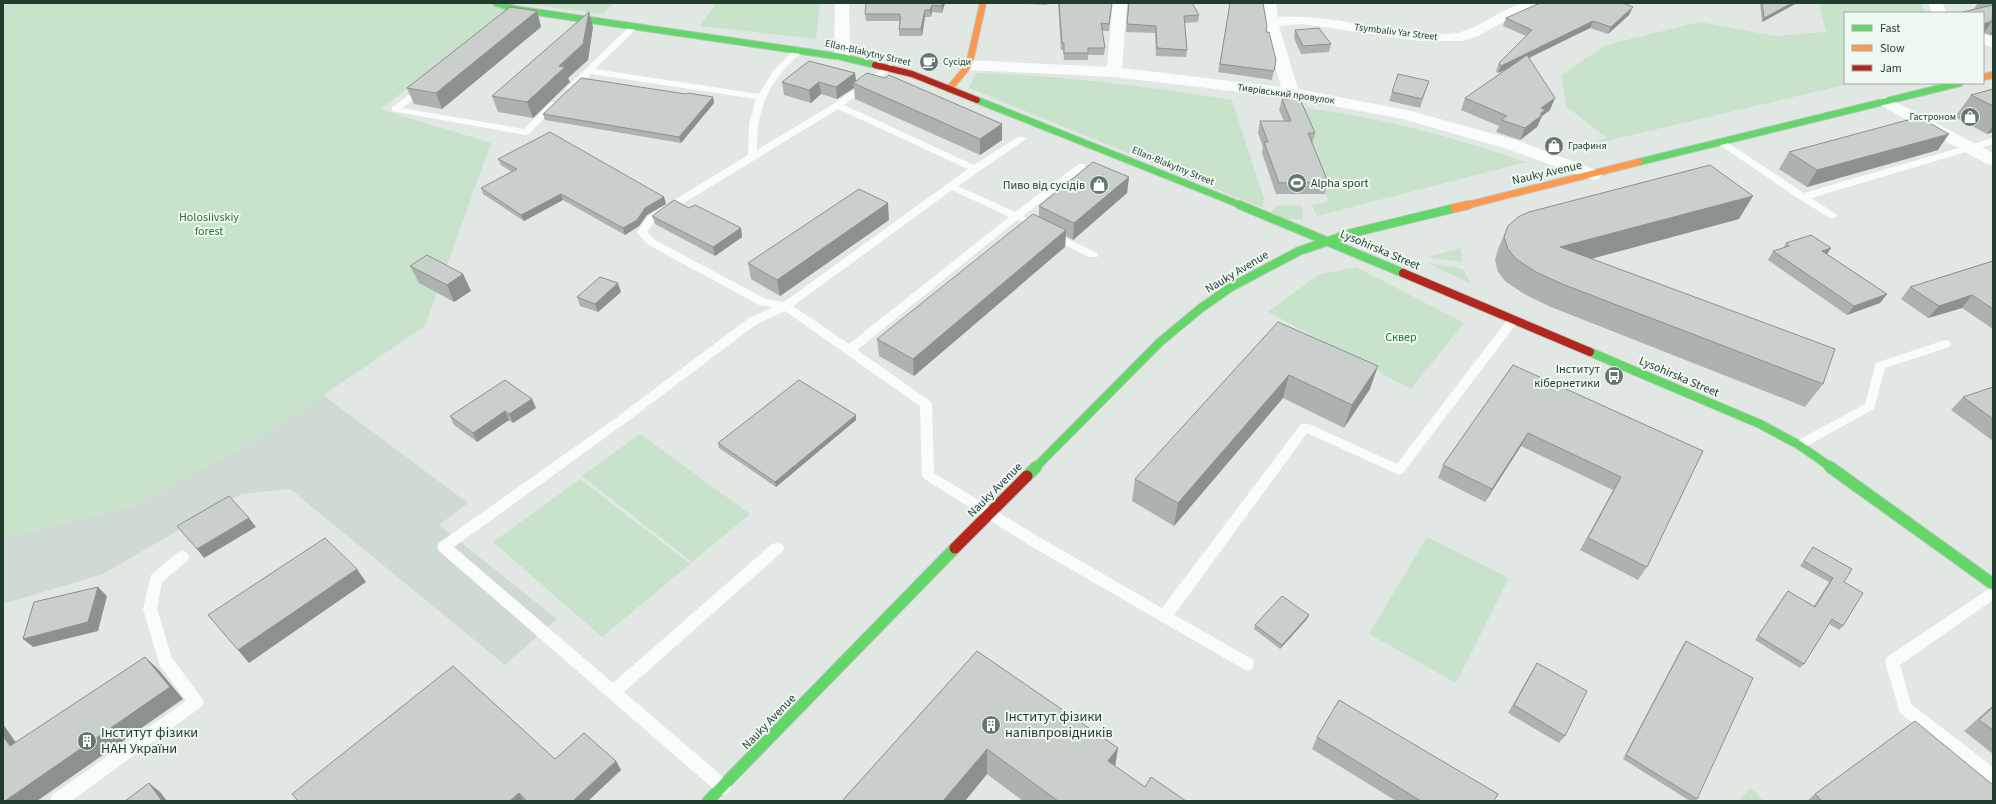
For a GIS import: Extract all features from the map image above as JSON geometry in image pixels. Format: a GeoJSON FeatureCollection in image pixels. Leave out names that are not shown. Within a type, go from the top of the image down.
{"type":"FeatureCollection","features":[{"type":"Feature","properties":{"kind":"street","name":"Ellan-Blakytny Street"},"geometry":{"type":"LineString","coordinates":[[496,3],[524,11],[842,56],[889,67],[949,88],[1328,240]]}},
{"type":"Feature","properties":{"kind":"street"},"geometry":{"type":"LineString","coordinates":[[842,3],[842,56]]}},
{"type":"Feature","properties":{"kind":"street"},"geometry":{"type":"LineString","coordinates":[[949,88],[969,65],[983,3]]}},
{"type":"Feature","properties":{"kind":"street"},"geometry":{"type":"LineString","coordinates":[[1114,72],[1120,3]]}},
{"type":"Feature","properties":{"kind":"street"},"geometry":{"type":"LineString","coordinates":[[1269,3],[1271,22],[1291,93]]}},
{"type":"Feature","properties":{"kind":"street","name":"Tsymbaliv Yar Street"},"geometry":{"type":"LineString","coordinates":[[1271,22],[1303,20],[1419,37],[1448,38],[1462,37],[1508,14],[1538,3]]}},
{"type":"Feature","properties":{"kind":"street"},"geometry":{"type":"LineString","coordinates":[[1935,3],[1940,12]]}},
{"type":"Feature","properties":{"kind":"street"},"geometry":{"type":"LineString","coordinates":[[1984,38],[1993,43]]}},
{"type":"Feature","properties":{"kind":"street","name":"Тиврівський провулок"},"geometry":{"type":"LineString","coordinates":[[969,65],[1114,72],[1291,93],[1405,114],[1513,145],[1593,175]]}},
{"type":"Feature","properties":{"kind":"street","name":"Nauky Avenue"},"geometry":{"type":"LineString","coordinates":[[708,801],[1160,342],[1201,308],[1231,287],[1299,251],[1328,240],[1402,220],[1593,175],[1956,84]]}},
{"type":"Feature","properties":{"kind":"street"},"geometry":{"type":"LineString","coordinates":[[1886,102],[1993,160]]}},
{"type":"Feature","properties":{"kind":"street","name":"Lysohirska Street"},"geometry":{"type":"LineString","coordinates":[[1328,240],[1760,424],[1800,445],[1993,584]]}},
{"type":"Feature","properties":{"kind":"lane"},"geometry":{"type":"LineString","coordinates":[[512,20],[524,11]]}},
{"type":"Feature","properties":{"kind":"lane"},"geometry":{"type":"LineString","coordinates":[[431,82],[394,109],[526,132],[635,26]]}},
{"type":"Feature","properties":{"kind":"lane"},"geometry":{"type":"LineString","coordinates":[[753,157],[754,119],[766,87],[786,60],[799,50]]}},
{"type":"Feature","properties":{"kind":"lane"},"geometry":{"type":"LineString","coordinates":[[889,67],[838,105],[652,218],[642,232],[651,242],[763,302],[786,306],[926,404],[928,475],[989,514],[1247,664]]}},
{"type":"Feature","properties":{"kind":"lane"},"geometry":{"type":"LineString","coordinates":[[589,71],[762,97]]}},
{"type":"Feature","properties":{"kind":"lane"},"geometry":{"type":"LineString","coordinates":[[838,105],[975,168]]}},
{"type":"Feature","properties":{"kind":"lane"},"geometry":{"type":"LineString","coordinates":[[723,787],[614,691],[444,547],[620,421],[753,321],[786,306],[975,168],[1021,139]]}},
{"type":"Feature","properties":{"kind":"lane"},"geometry":{"type":"LineString","coordinates":[[1802,197],[1993,141]]}},
{"type":"Feature","properties":{"kind":"lane"},"geometry":{"type":"LineString","coordinates":[[1722,143],[1832,216]]}},
{"type":"Feature","properties":{"kind":"lane"},"geometry":{"type":"LineString","coordinates":[[849,350],[1016,216],[1082,166]]}},
{"type":"Feature","properties":{"kind":"lane"},"geometry":{"type":"LineString","coordinates":[[951,186],[1030,223]]}},
{"type":"Feature","properties":{"kind":"lane"},"geometry":{"type":"LineString","coordinates":[[1044,230],[1093,254]]}},
{"type":"Feature","properties":{"kind":"lane"},"geometry":{"type":"LineString","coordinates":[[1164,617],[1305,428],[1399,470],[1514,319]]}},
{"type":"Feature","properties":{"kind":"lane"},"geometry":{"type":"LineString","coordinates":[[1800,445],[1870,406],[1880,366],[1945,344]]}},
{"type":"Feature","properties":{"kind":"lane"},"geometry":{"type":"LineString","coordinates":[[614,691],[777,548]]}},
{"type":"Feature","properties":{"kind":"lane"},"geometry":{"type":"LineString","coordinates":[[58,801],[196,702],[165,661],[150,609],[156,580],[182,557]]}},
{"type":"Feature","properties":{"kind":"lane"},"geometry":{"type":"LineString","coordinates":[[1993,592],[1892,662],[1905,708],[1993,777]]}},
{"type":"Feature","properties":{"kind":"shaded area"},"geometry":{"type":"Polygon","coordinates":[[[323,395],[468,503],[439,525],[557,619],[505,665],[290,489],[241,494],[103,574],[3,604],[3,538],[135,505],[266,434],[323,395]]]}},
{"type":"Feature","properties":{"kind":"green space","name":"Holosiivskiy forest"},"geometry":{"type":"Polygon","coordinates":[[[3,3],[489,3],[512,11],[380,109],[491,143],[425,326],[266,434],[135,505],[3,538],[3,3]]]}},
{"type":"Feature","properties":{"kind":"green space"},"geometry":{"type":"Polygon","coordinates":[[[519,3],[614,3],[603,14],[519,3]]]}},
{"type":"Feature","properties":{"kind":"green space"},"geometry":{"type":"Polygon","coordinates":[[[716,3],[820,3],[816,39],[700,26],[716,3]]]}},
{"type":"Feature","properties":{"kind":"green space"},"geometry":{"type":"Polygon","coordinates":[[[1819,3],[1921,3],[1926,12],[1844,12],[1844,84],[1849,84],[1576,148],[1607,138],[1567,107],[1561,75],[1606,45],[1700,22],[1775,36],[1826,32],[1819,3]]]}},
{"type":"Feature","properties":{"kind":"green space"},"geometry":{"type":"Polygon","coordinates":[[[976,73],[1072,79],[1136,86],[1232,100],[1264,199],[1263,208],[969,88],[976,73]]]}},
{"type":"Feature","properties":{"kind":"green space"},"geometry":{"type":"Polygon","coordinates":[[[1297,107],[1356,116],[1413,128],[1526,162],[1317,216],[1312,205],[1329,201],[1309,153],[1316,152],[1297,107]]]}},
{"type":"Feature","properties":{"kind":"green space"},"geometry":{"type":"Polygon","coordinates":[[[1277,205],[1302,206],[1303,220],[1291,219],[1289,221],[1270,214],[1277,205]]]}},
{"type":"Feature","properties":{"kind":"green space"},"geometry":{"type":"Polygon","coordinates":[[[1461,248],[1462,262],[1428,257],[1461,248]]]}},
{"type":"Feature","properties":{"kind":"green space"},"geometry":{"type":"Polygon","coordinates":[[[1428,263],[1463,269],[1471,284],[1428,263]]]}},
{"type":"Feature","properties":{"kind":"green space","name":"Сквер"},"geometry":{"type":"Polygon","coordinates":[[[1356,267],[1464,323],[1411,389],[1268,312],[1318,275],[1356,267]]]}},
{"type":"Feature","properties":{"kind":"green space"},"geometry":{"type":"Polygon","coordinates":[[[640,434],[750,514],[692,562],[582,476],[640,434]]]}},
{"type":"Feature","properties":{"kind":"green space"},"geometry":{"type":"Polygon","coordinates":[[[580,479],[690,564],[602,637],[493,542],[580,479]]]}},
{"type":"Feature","properties":{"kind":"green space"},"geometry":{"type":"Polygon","coordinates":[[[1427,537],[1509,578],[1456,683],[1369,634],[1427,537]]]}},
{"type":"Feature","properties":{"kind":"green space"},"geometry":{"type":"Polygon","coordinates":[[[1751,788],[1764,801],[1738,801],[1751,788]]]}},
{"type":"Feature","properties":{"kind":"building"},"geometry":{"type":"Polygon","coordinates":[[[866,3],[942,3],[942,6],[932,5],[930,10],[925,10],[921,29],[899,29],[900,14],[865,14],[866,3]]]}},
{"type":"Feature","properties":{"kind":"building"},"geometry":{"type":"Polygon","coordinates":[[[1059,3],[1112,3],[1109,24],[1101,23],[1105,48],[1088,48],[1088,53],[1064,53],[1059,3]]]}},
{"type":"Feature","properties":{"kind":"building"},"geometry":{"type":"Polygon","coordinates":[[[1129,3],[1192,3],[1199,15],[1184,16],[1187,50],[1157,48],[1156,26],[1127,24],[1129,3]]]}},
{"type":"Feature","properties":{"kind":"building"},"geometry":{"type":"Polygon","coordinates":[[[1230,3],[1263,3],[1267,26],[1266,32],[1269,32],[1276,60],[1274,71],[1220,64],[1230,3]]]}},
{"type":"Feature","properties":{"kind":"building"},"geometry":{"type":"Polygon","coordinates":[[[1540,3],[1623,3],[1633,7],[1611,27],[1593,21],[1501,66],[1499,63],[1532,30],[1506,18],[1540,3]]]}},
{"type":"Feature","properties":{"kind":"building"},"geometry":{"type":"Polygon","coordinates":[[[1762,3],[1792,3],[1764,18],[1762,3]]]}},
{"type":"Feature","properties":{"kind":"building"},"geometry":{"type":"Polygon","coordinates":[[[1993,5],[1992,21],[1984,24],[1984,12],[1962,12],[1993,5]]]}},
{"type":"Feature","properties":{"kind":"building"},"geometry":{"type":"Polygon","coordinates":[[[510,7],[537,11],[436,93],[407,88],[510,7]]]}},
{"type":"Feature","properties":{"kind":"building"},"geometry":{"type":"Polygon","coordinates":[[[589,12],[583,44],[559,66],[565,67],[527,102],[492,96],[589,12]]]}},
{"type":"Feature","properties":{"kind":"building"},"geometry":{"type":"Polygon","coordinates":[[[1319,28],[1331,44],[1303,46],[1295,30],[1319,28]]]}},
{"type":"Feature","properties":{"kind":"building"},"geometry":{"type":"Polygon","coordinates":[[[1527,55],[1555,98],[1541,108],[1545,110],[1540,114],[1542,115],[1525,128],[1501,120],[1507,116],[1465,98],[1527,55]]]}},
{"type":"Feature","properties":{"kind":"building"},"geometry":{"type":"Polygon","coordinates":[[[809,61],[855,73],[836,87],[819,82],[809,90],[782,82],[809,61]]]}},
{"type":"Feature","properties":{"kind":"building"},"geometry":{"type":"Polygon","coordinates":[[[867,73],[885,78],[889,75],[1002,124],[980,139],[853,83],[867,73]]]}},
{"type":"Feature","properties":{"kind":"building"},"geometry":{"type":"Polygon","coordinates":[[[1398,74],[1429,81],[1422,99],[1392,92],[1398,74]]]}},
{"type":"Feature","properties":{"kind":"building"},"geometry":{"type":"Polygon","coordinates":[[[581,78],[713,97],[679,137],[543,114],[581,78]]]}},
{"type":"Feature","properties":{"kind":"building"},"geometry":{"type":"Polygon","coordinates":[[[1993,89],[1993,106],[1971,95],[1993,89]]]}},
{"type":"Feature","properties":{"kind":"building"},"geometry":{"type":"Polygon","coordinates":[[[1282,99],[1300,99],[1315,133],[1308,133],[1328,182],[1279,183],[1264,142],[1268,142],[1260,121],[1291,121],[1282,99]]]}},
{"type":"Feature","properties":{"kind":"building"},"geometry":{"type":"Polygon","coordinates":[[[1919,117],[1949,134],[1817,170],[1789,152],[1919,117]]]}},
{"type":"Feature","properties":{"kind":"building"},"geometry":{"type":"Polygon","coordinates":[[[550,132],[664,197],[645,208],[637,220],[623,228],[561,194],[521,215],[481,188],[517,169],[498,159],[550,132]]]}},
{"type":"Feature","properties":{"kind":"building"},"geometry":{"type":"Polygon","coordinates":[[[1093,162],[1129,177],[1074,223],[1039,206],[1093,162]]]}},
{"type":"Feature","properties":{"kind":"building"},"geometry":{"type":"Polygon","coordinates":[[[1710,165],[1753,196],[1560,247],[1835,349],[1823,384],[1562,284],[1536,272],[1516,259],[1508,249],[1504,237],[1508,226],[1518,217],[1529,212],[1710,165]]]}},
{"type":"Feature","properties":{"kind":"building"},"geometry":{"type":"Polygon","coordinates":[[[859,189],[888,203],[777,280],[748,263],[859,189]]]}},
{"type":"Feature","properties":{"kind":"building"},"geometry":{"type":"Polygon","coordinates":[[[674,200],[689,208],[695,205],[741,228],[713,247],[652,216],[674,200]]]}},
{"type":"Feature","properties":{"kind":"building"},"geometry":{"type":"Polygon","coordinates":[[[1033,214],[1066,230],[913,359],[877,339],[1033,214]]]}},
{"type":"Feature","properties":{"kind":"building"},"geometry":{"type":"Polygon","coordinates":[[[1811,235],[1831,248],[1822,251],[1887,294],[1854,306],[1773,251],[1789,246],[1786,243],[1811,235]]]}},
{"type":"Feature","properties":{"kind":"building"},"geometry":{"type":"Polygon","coordinates":[[[427,255],[463,274],[447,285],[410,266],[427,255]]]}},
{"type":"Feature","properties":{"kind":"building"},"geometry":{"type":"Polygon","coordinates":[[[1993,261],[1993,309],[1972,295],[1939,306],[1910,287],[1993,261]]]}},
{"type":"Feature","properties":{"kind":"building"},"geometry":{"type":"Polygon","coordinates":[[[600,277],[618,283],[595,304],[577,297],[600,277]]]}},
{"type":"Feature","properties":{"kind":"building"},"geometry":{"type":"Polygon","coordinates":[[[1278,322],[1378,366],[1352,405],[1289,375],[1178,503],[1135,479],[1278,322]]]}},
{"type":"Feature","properties":{"kind":"building"},"geometry":{"type":"Polygon","coordinates":[[[1513,365],[1703,451],[1647,567],[1588,538],[1621,477],[1528,433],[1492,489],[1443,465],[1513,365]]]}},
{"type":"Feature","properties":{"kind":"building"},"geometry":{"type":"Polygon","coordinates":[[[505,380],[532,399],[509,414],[505,411],[473,433],[450,416],[505,380]]]}},
{"type":"Feature","properties":{"kind":"building"},"geometry":{"type":"Polygon","coordinates":[[[799,380],[856,415],[775,482],[718,443],[799,380]]]}},
{"type":"Feature","properties":{"kind":"building"},"geometry":{"type":"Polygon","coordinates":[[[1993,387],[1993,419],[1963,397],[1993,387]]]}},
{"type":"Feature","properties":{"kind":"building"},"geometry":{"type":"Polygon","coordinates":[[[229,496],[249,518],[197,549],[177,526],[229,496]]]}},
{"type":"Feature","properties":{"kind":"building"},"geometry":{"type":"Polygon","coordinates":[[[325,538],[357,569],[238,650],[208,615],[325,538]]]}},
{"type":"Feature","properties":{"kind":"building"},"geometry":{"type":"Polygon","coordinates":[[[1813,547],[1852,569],[1844,582],[1863,593],[1843,626],[1832,619],[1804,664],[1758,636],[1788,591],[1815,607],[1833,578],[1804,561],[1813,547]]]}},
{"type":"Feature","properties":{"kind":"building"},"geometry":{"type":"Polygon","coordinates":[[[98,587],[88,622],[23,639],[34,602],[98,587]]]}},
{"type":"Feature","properties":{"kind":"building"},"geometry":{"type":"Polygon","coordinates":[[[1282,596],[1309,615],[1282,645],[1255,625],[1282,596]]]}},
{"type":"Feature","properties":{"kind":"building"},"geometry":{"type":"Polygon","coordinates":[[[1686,641],[1753,678],[1697,799],[1626,755],[1686,641]]]}},
{"type":"Feature","properties":{"kind":"building","name":"Інститут фізики напівпровідників"},"geometry":{"type":"Polygon","coordinates":[[[977,651],[1118,748],[1108,761],[1145,787],[1151,777],[1186,801],[1058,801],[987,749],[943,801],[842,801],[977,651]]]}},
{"type":"Feature","properties":{"kind":"building"},"geometry":{"type":"Polygon","coordinates":[[[145,657],[170,687],[3,801],[3,736],[10,746],[145,657]]]}},
{"type":"Feature","properties":{"kind":"building"},"geometry":{"type":"Polygon","coordinates":[[[1537,663],[1587,691],[1565,736],[1514,705],[1537,663]]]}},
{"type":"Feature","properties":{"kind":"building"},"geometry":{"type":"Polygon","coordinates":[[[453,666],[555,759],[584,733],[616,761],[573,801],[527,801],[519,793],[510,801],[298,801],[292,794],[453,666]]]}},
{"type":"Feature","properties":{"kind":"building"},"geometry":{"type":"Polygon","coordinates":[[[1339,700],[1498,794],[1494,801],[1421,801],[1317,737],[1339,700]]]}},
{"type":"Feature","properties":{"kind":"building"},"geometry":{"type":"Polygon","coordinates":[[[1993,707],[1993,730],[1979,720],[1993,707]]]}},
{"type":"Feature","properties":{"kind":"building"},"geometry":{"type":"Polygon","coordinates":[[[1915,721],[1993,785],[1993,801],[1822,801],[1815,794],[1915,721]]]}},
{"type":"Feature","properties":{"kind":"building"},"geometry":{"type":"Polygon","coordinates":[[[149,783],[162,801],[125,801],[149,783]]]}},
{"type":"Feature","properties":{"kind":"traffic: fast"},"geometry":{"type":"LineString","coordinates":[[496,3],[515,9],[842,57],[875,65]]}},
{"type":"Feature","properties":{"kind":"traffic: fast"},"geometry":{"type":"LineString","coordinates":[[1639,162],[1956,84]]}},
{"type":"Feature","properties":{"kind":"traffic: fast"},"geometry":{"type":"LineString","coordinates":[[977,100],[1291,225],[1403,273]]}},
{"type":"Feature","properties":{"kind":"traffic: fast"},"geometry":{"type":"LineString","coordinates":[[1027,476],[1160,342],[1201,308],[1231,287],[1299,251],[1352,233],[1455,208]]}},
{"type":"Feature","properties":{"kind":"traffic: fast"},"geometry":{"type":"LineString","coordinates":[[1590,352],[1760,424],[1799,445],[1993,584]]}},
{"type":"Feature","properties":{"kind":"traffic: fast"},"geometry":{"type":"LineString","coordinates":[[708,801],[955,548]]}},
{"type":"Feature","properties":{"kind":"traffic: slow"},"geometry":{"type":"LineString","coordinates":[[949,89],[969,65],[983,3]]}},
{"type":"Feature","properties":{"kind":"traffic: slow"},"geometry":{"type":"LineString","coordinates":[[1984,77],[1993,75]]}},
{"type":"Feature","properties":{"kind":"traffic: slow"},"geometry":{"type":"LineString","coordinates":[[1455,208],[1639,162]]}},
{"type":"Feature","properties":{"kind":"traffic: jam"},"geometry":{"type":"LineString","coordinates":[[875,65],[912,74],[977,100]]}},
{"type":"Feature","properties":{"kind":"traffic: jam"},"geometry":{"type":"LineString","coordinates":[[1403,273],[1590,352]]}},
{"type":"Feature","properties":{"kind":"traffic: jam"},"geometry":{"type":"LineString","coordinates":[[955,548],[1027,476]]}},
{"type":"Feature","properties":{"kind":"place","name":"Сусіди"},"geometry":{"type":"Point","coordinates":[929,62]}},
{"type":"Feature","properties":{"kind":"place","name":"Гастроном"},"geometry":{"type":"Point","coordinates":[1970,117]}},
{"type":"Feature","properties":{"kind":"place","name":"Графиня"},"geometry":{"type":"Point","coordinates":[1554,146]}},
{"type":"Feature","properties":{"kind":"place","name":"Alpha sport"},"geometry":{"type":"Point","coordinates":[1297,183]}},
{"type":"Feature","properties":{"kind":"place","name":"Пиво від сусідів"},"geometry":{"type":"Point","coordinates":[1099,185]}},
{"type":"Feature","properties":{"kind":"place","name":"Інститут кібернетики"},"geometry":{"type":"Point","coordinates":[1614,376]}},
{"type":"Feature","properties":{"kind":"place","name":"Інститут фізики напівпровідників"},"geometry":{"type":"Point","coordinates":[991,725]}},
{"type":"Feature","properties":{"kind":"place","name":"Інститут фізики НАН України"},"geometry":{"type":"Point","coordinates":[87,741]}}]}
